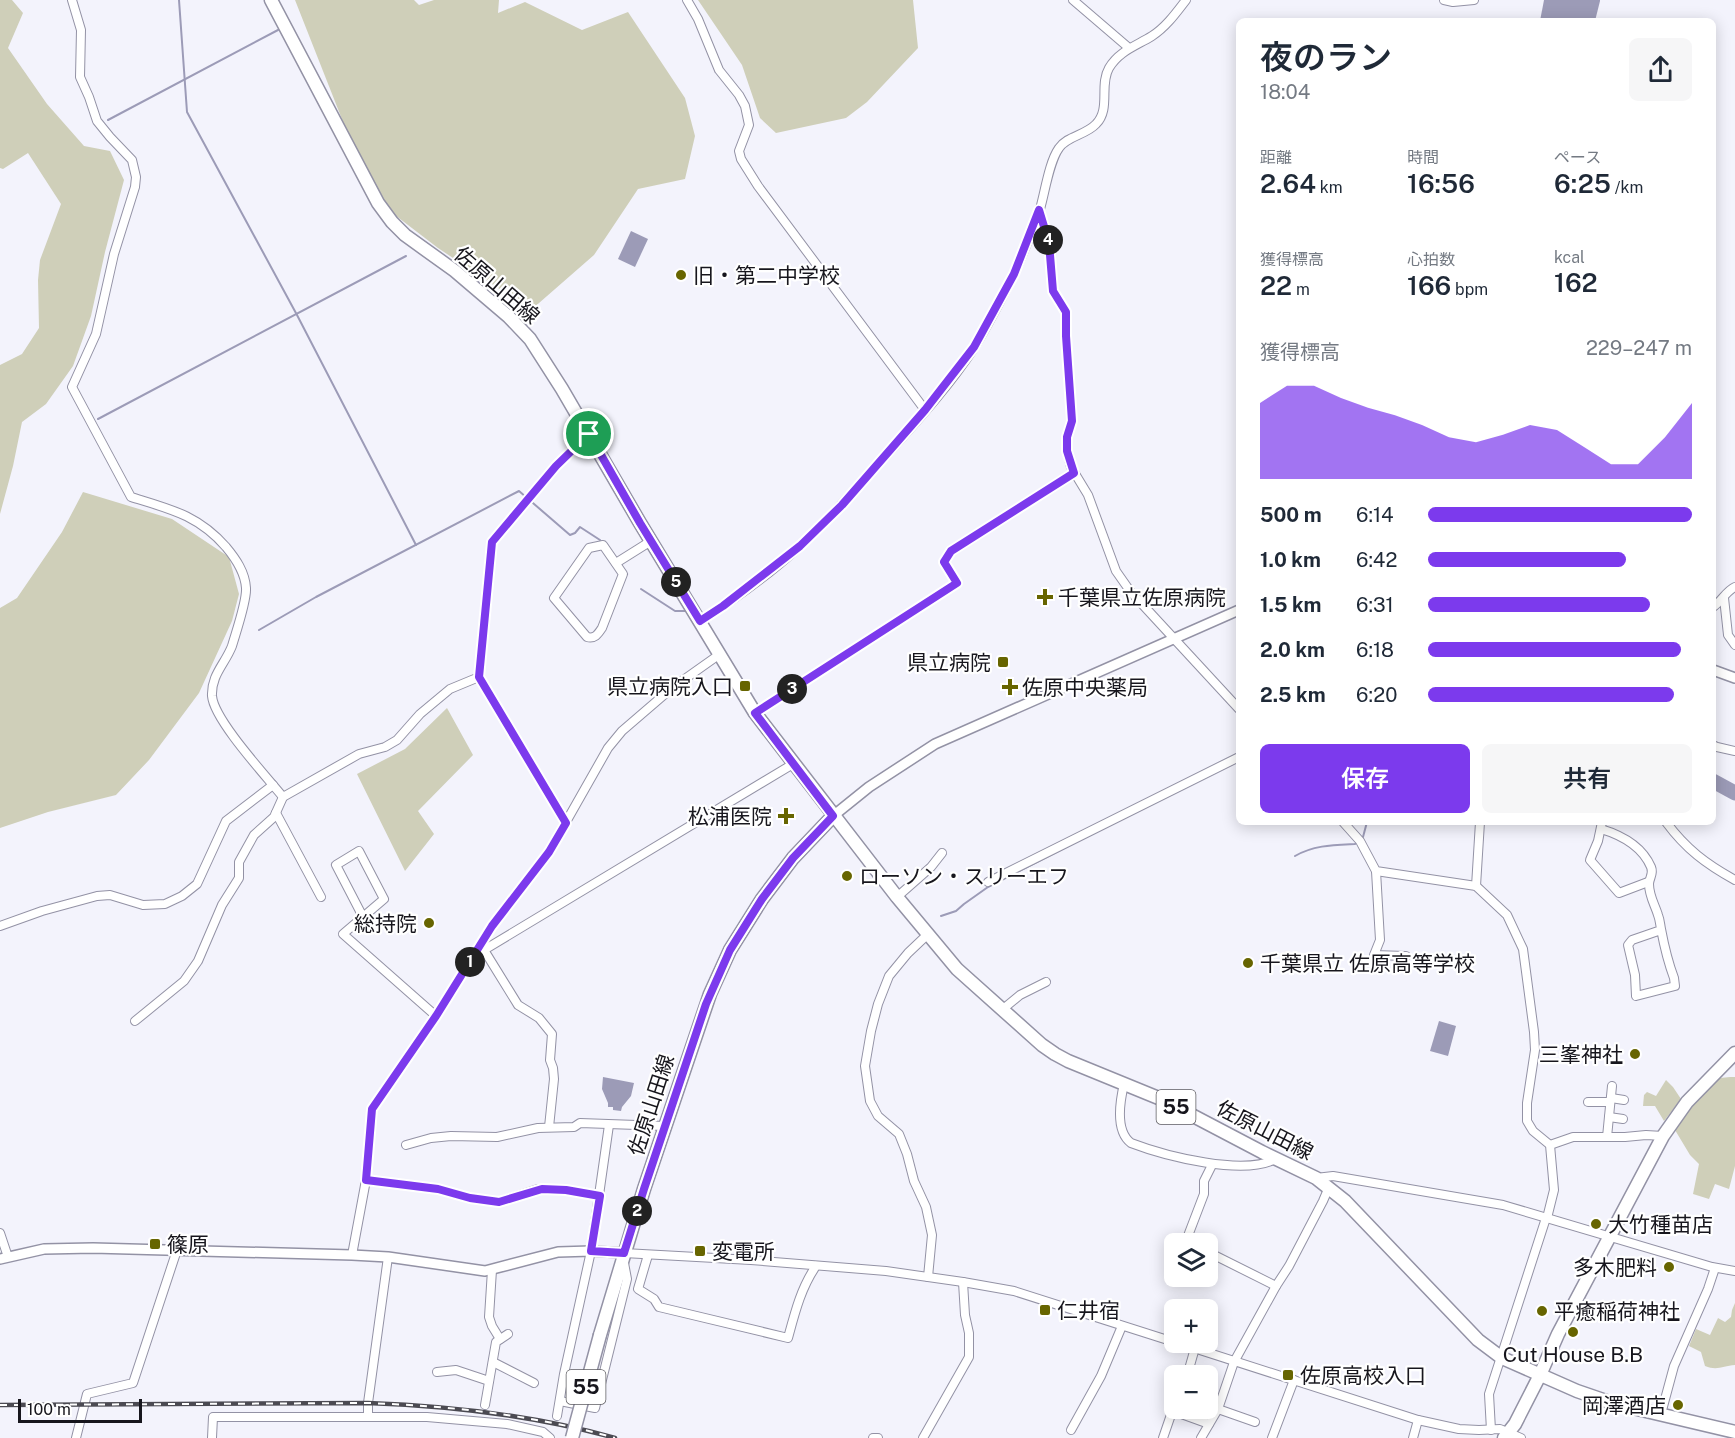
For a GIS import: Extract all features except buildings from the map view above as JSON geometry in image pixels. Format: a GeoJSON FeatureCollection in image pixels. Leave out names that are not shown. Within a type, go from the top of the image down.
{"type":"FeatureCollection","features":[{"type":"Feature","properties":{"kind":"main road","name":"佐原山田線"},"geometry":{"type":"LineString","coordinates":[[271,0],[378,203],[392,222],[411,240],[455,271],[509,317],[530,339],[755,713],[927,935],[964,975],[1054,1054],[1068,1062],[1161,1099],[1316,1178],[1329,1187],[1478,1340],[1502,1358],[1540,1376]]}},
{"type":"Feature","properties":{"kind":"main road","name":"佐原山田線"},"geometry":{"type":"LineString","coordinates":[[572,1438],[624,1256],[706,1004],[730,950],[762,899],[793,858],[833,816]]}},
{"type":"Feature","properties":{"kind":"main road"},"geometry":{"type":"LineString","coordinates":[[1506,1435],[1515,1424],[1540,1376],[1558,1334],[1663,1136],[1687,1102],[1735,1053]]}},
{"type":"Feature","properties":{"kind":"main road","name":"55"},"geometry":{"type":"LineString","coordinates":[[1540,1376],[1612,1403],[1735,1432]]}},
{"type":"Feature","properties":{"kind":"street"},"geometry":{"type":"LineString","coordinates":[[72,0],[81,30],[80,77],[90,97],[97,121],[132,159],[136,177],[135,188],[114,254],[96,334],[84,365],[72,387],[130,497],[194,519],[213,532],[242,570],[246,589],[241,615],[231,648],[213,680],[212,698],[225,726],[283,797]]}},
{"type":"Feature","properties":{"kind":"street"},"geometry":{"type":"LineString","coordinates":[[687,0],[698,19],[719,70],[740,95],[745,106],[749,124],[739,151],[750,176],[925,410]]}},
{"type":"Feature","properties":{"kind":"street"},"geometry":{"type":"LineString","coordinates":[[1073,0],[1129,48]]}},
{"type":"Feature","properties":{"kind":"street"},"geometry":{"type":"LineString","coordinates":[[700,621],[723,606],[800,546],[842,505],[925,410],[974,347],[1014,274],[1039,210],[1059,148],[1073,137],[1087,131],[1100,119],[1104,107],[1104,83],[1108,70],[1119,55],[1152,36],[1167,24],[1186,0]]}},
{"type":"Feature","properties":{"kind":"street"},"geometry":{"type":"LineString","coordinates":[[1444,0],[1453,2],[1474,0]]}},
{"type":"Feature","properties":{"kind":"street"},"geometry":{"type":"LineString","coordinates":[[1039,210],[1049,243],[1053,291],[1066,312],[1066,347],[1072,421],[1067,437],[1067,451],[1074,473],[1088,495],[1116,571],[1130,591],[1236,705]]}},
{"type":"Feature","properties":{"kind":"street"},"geometry":{"type":"LineString","coordinates":[[566,823],[479,677],[492,542],[556,466],[589,434]]}},
{"type":"Feature","properties":{"kind":"street"},"geometry":{"type":"LineString","coordinates":[[755,713],[957,583],[944,562],[951,551],[1074,473]]}},
{"type":"Feature","properties":{"kind":"street"},"geometry":{"type":"LineString","coordinates":[[616,563],[651,541]]}},
{"type":"Feature","properties":{"kind":"street"},"geometry":{"type":"LineString","coordinates":[[603,545],[616,563],[623,574],[616,594],[602,628],[597,635],[592,638],[587,637],[554,598],[589,548],[603,545]]}},
{"type":"Feature","properties":{"kind":"street"},"geometry":{"type":"LineString","coordinates":[[1716,605],[1730,589],[1735,587]]}},
{"type":"Feature","properties":{"kind":"street"},"geometry":{"type":"LineString","coordinates":[[1724,598],[1728,635],[1735,645]]}},
{"type":"Feature","properties":{"kind":"street"},"geometry":{"type":"LineString","coordinates":[[833,816],[868,787],[935,744],[1236,611]]}},
{"type":"Feature","properties":{"kind":"street"},"geometry":{"type":"LineString","coordinates":[[352,1255],[366,1180],[372,1109],[436,1016],[492,926],[549,852],[608,748],[622,731],[672,688],[720,654]]}},
{"type":"Feature","properties":{"kind":"street"},"geometry":{"type":"LineString","coordinates":[[1716,672],[1735,678]]}},
{"type":"Feature","properties":{"kind":"street"},"geometry":{"type":"LineString","coordinates":[[135,1021],[184,981],[198,961],[222,905],[238,878],[239,862],[254,835],[274,817],[283,797],[359,754],[385,747],[397,740],[420,714],[450,689],[479,677]]}},
{"type":"Feature","properties":{"kind":"street"},"geometry":{"type":"LineString","coordinates":[[1716,746],[1735,751]]}},
{"type":"Feature","properties":{"kind":"street"},"geometry":{"type":"LineString","coordinates":[[988,882],[1236,758]]}},
{"type":"Feature","properties":{"kind":"street"},"geometry":{"type":"LineString","coordinates":[[473,957],[793,764]]}},
{"type":"Feature","properties":{"kind":"street"},"geometry":{"type":"LineString","coordinates":[[0,926],[42,911],[97,896],[110,895],[143,905],[165,904],[182,896],[197,884],[226,821],[273,785]]}},
{"type":"Feature","properties":{"kind":"street"},"geometry":{"type":"LineString","coordinates":[[276,813],[321,897]]}},
{"type":"Feature","properties":{"kind":"street"},"geometry":{"type":"LineString","coordinates":[[1346,825],[1359,840],[1376,872],[1380,940],[1374,955],[1406,956]]}},
{"type":"Feature","properties":{"kind":"street"},"geometry":{"type":"LineString","coordinates":[[1476,886],[1480,825]]}},
{"type":"Feature","properties":{"kind":"street"},"geometry":{"type":"LineString","coordinates":[[1601,825],[1628,840],[1640,852],[1651,867],[1652,876],[1648,882],[1619,892],[1590,860],[1598,841],[1601,825]]}},
{"type":"Feature","properties":{"kind":"street"},"geometry":{"type":"LineString","coordinates":[[1668,825],[1694,854],[1735,880]]}},
{"type":"Feature","properties":{"kind":"street"},"geometry":{"type":"LineString","coordinates":[[363,917],[336,865],[359,851],[384,899],[363,917],[343,934],[436,1016]]}},
{"type":"Feature","properties":{"kind":"street"},"geometry":{"type":"LineString","coordinates":[[897,897],[931,867],[942,853]]}},
{"type":"Feature","properties":{"kind":"street"},"geometry":{"type":"LineString","coordinates":[[1376,872],[1476,886],[1508,915],[1522,948],[1530,995],[1535,1050],[1527,1103],[1527,1121],[1533,1131],[1550,1145],[1554,1190],[1547,1218],[1489,1394],[1491,1430]]}},
{"type":"Feature","properties":{"kind":"street"},"geometry":{"type":"LineString","coordinates":[[1648,882],[1659,916],[1675,986],[1636,996],[1635,975],[1629,945],[1632,940],[1661,930]]}},
{"type":"Feature","properties":{"kind":"street"},"geometry":{"type":"LineString","coordinates":[[927,935],[889,976],[870,1031],[865,1066],[870,1101],[878,1116],[899,1134],[914,1181],[926,1207],[932,1235],[928,1277]]}},
{"type":"Feature","properties":{"kind":"street"},"geometry":{"type":"LineString","coordinates":[[484,950],[518,1005],[539,1018],[552,1034],[550,1060],[554,1079],[549,1127]]}},
{"type":"Feature","properties":{"kind":"street"},"geometry":{"type":"LineString","coordinates":[[1003,1009],[1020,995],[1046,982]]}},
{"type":"Feature","properties":{"kind":"street"},"geometry":{"type":"LineString","coordinates":[[1124,1084],[1119,1108],[1126,1140],[1131,1143],[1145,1149],[1212,1165],[1268,1164],[1277,1158]]}},
{"type":"Feature","properties":{"kind":"street"},"geometry":{"type":"LineString","coordinates":[[1607,1137],[1612,1086]]}},
{"type":"Feature","properties":{"kind":"street"},"geometry":{"type":"LineString","coordinates":[[1588,1102],[1624,1100]]}},
{"type":"Feature","properties":{"kind":"street"},"geometry":{"type":"LineString","coordinates":[[1609,1117],[1623,1119]]}},
{"type":"Feature","properties":{"kind":"street"},"geometry":{"type":"LineString","coordinates":[[406,1145],[431,1138],[498,1137],[549,1127],[574,1127],[580,1123],[665,1126]]}},
{"type":"Feature","properties":{"kind":"street"},"geometry":{"type":"LineString","coordinates":[[557,1416],[591,1251],[609,1125]]}},
{"type":"Feature","properties":{"kind":"street"},"geometry":{"type":"LineString","coordinates":[[1550,1145],[1573,1137],[1663,1136]]}},
{"type":"Feature","properties":{"kind":"street"},"geometry":{"type":"LineString","coordinates":[[1189,1233],[1204,1194],[1204,1180],[1212,1165]]}},
{"type":"Feature","properties":{"kind":"street"},"geometry":{"type":"LineString","coordinates":[[1316,1178],[1333,1176],[1503,1205],[1714,1268],[1735,1271]]}},
{"type":"Feature","properties":{"kind":"street"},"geometry":{"type":"LineString","coordinates":[[366,1180],[438,1189],[470,1198],[499,1202],[542,1189],[566,1190],[600,1196]]}},
{"type":"Feature","properties":{"kind":"street"},"geometry":{"type":"LineString","coordinates":[[1255,1422],[1218,1409],[1234,1362],[1275,1286],[1289,1266],[1329,1187]]}},
{"type":"Feature","properties":{"kind":"street"},"geometry":{"type":"LineString","coordinates":[[0,1233],[4,1258],[44,1249],[177,1250],[388,1257],[484,1271],[558,1252],[591,1251],[624,1256],[751,1260],[886,1271],[1014,1291],[1164,1339]]}},
{"type":"Feature","properties":{"kind":"street"},"geometry":{"type":"LineString","coordinates":[[76,1438],[87,1394],[134,1383],[177,1250]]}},
{"type":"Feature","properties":{"kind":"street"},"geometry":{"type":"LineString","coordinates":[[648,1255],[638,1289],[654,1299],[659,1307],[788,1338],[801,1292],[816,1266]]}},
{"type":"Feature","properties":{"kind":"street"},"geometry":{"type":"LineString","coordinates":[[560,1401],[595,1408],[627,1279],[624,1256]]}},
{"type":"Feature","properties":{"kind":"street"},"geometry":{"type":"LineString","coordinates":[[368,1416],[388,1257]]}},
{"type":"Feature","properties":{"kind":"street"},"geometry":{"type":"LineString","coordinates":[[1218,1257],[1275,1286]]}},
{"type":"Feature","properties":{"kind":"street"},"geometry":{"type":"LineString","coordinates":[[1661,1414],[1674,1366],[1708,1289],[1714,1268]]}},
{"type":"Feature","properties":{"kind":"street"},"geometry":{"type":"LineString","coordinates":[[492,1270],[489,1317],[500,1339]]}},
{"type":"Feature","properties":{"kind":"street"},"geometry":{"type":"LineString","coordinates":[[923,1438],[969,1357],[969,1333],[965,1315],[963,1282]]}},
{"type":"Feature","properties":{"kind":"street"},"geometry":{"type":"LineString","coordinates":[[1071,1430],[1101,1376],[1122,1326]]}},
{"type":"Feature","properties":{"kind":"street"},"geometry":{"type":"LineString","coordinates":[[485,1405],[496,1342],[508,1334]]}},
{"type":"Feature","properties":{"kind":"street"},"geometry":{"type":"LineString","coordinates":[[1209,1353],[1418,1420],[1459,1429],[1500,1429],[1506,1435],[1521,1438]]}},
{"type":"Feature","properties":{"kind":"street"},"geometry":{"type":"LineString","coordinates":[[493,1362],[534,1383]]}},
{"type":"Feature","properties":{"kind":"street"},"geometry":{"type":"LineString","coordinates":[[437,1372],[456,1370],[489,1381]]}},
{"type":"Feature","properties":{"kind":"street"},"geometry":{"type":"LineString","coordinates":[[1272,1438],[1294,1380]]}},
{"type":"Feature","properties":{"kind":"street"},"geometry":{"type":"LineString","coordinates":[[212,1438],[213,1417],[368,1416],[427,1416],[507,1424],[543,1432],[550,1438]]}},
{"type":"Feature","properties":{"kind":"street"},"geometry":{"type":"LineString","coordinates":[[1163,1438],[1170,1419]]}},
{"type":"Feature","properties":{"kind":"street"},"geometry":{"type":"LineString","coordinates":[[1197,1419],[1209,1424]]}},
{"type":"Feature","properties":{"kind":"street"},"geometry":{"type":"LineString","coordinates":[[1201,1438],[1212,1419]]}},
{"type":"Feature","properties":{"kind":"street"},"geometry":{"type":"LineString","coordinates":[[1413,1438],[1418,1420]]}},
{"type":"Feature","properties":{"kind":"street"},"geometry":{"type":"LineString","coordinates":[[873,1438],[878,1438]]}},
{"type":"Feature","properties":{"kind":"green space"},"geometry":{"type":"Polygon","coordinates":[[[0,0],[12,0],[23,13],[8,48],[47,104],[84,146],[110,151],[124,180],[91,316],[73,366],[46,404],[22,422],[0,514],[0,365],[22,354],[39,328],[40,260],[61,204],[28,153],[3,169],[0,168],[0,0]]]}},
{"type":"Feature","properties":{"kind":"green space"},"geometry":{"type":"Polygon","coordinates":[[[295,0],[414,0],[419,5],[434,0],[499,0],[498,13],[525,2],[582,30],[628,12],[685,98],[695,136],[685,179],[638,189],[594,255],[531,310],[438,248],[391,212],[349,137],[295,0]]]}},
{"type":"Feature","properties":{"kind":"green space"},"geometry":{"type":"Polygon","coordinates":[[[698,0],[913,0],[918,48],[867,102],[846,118],[776,133],[760,118],[742,65],[698,0]]]}},
{"type":"Feature","properties":{"kind":"green space"},"geometry":{"type":"Polygon","coordinates":[[[83,492],[172,519],[229,557],[239,594],[232,621],[199,693],[149,760],[116,795],[48,812],[0,828],[0,608],[17,598],[62,532],[83,492]]]}},
{"type":"Feature","properties":{"kind":"green space"},"geometry":{"type":"Polygon","coordinates":[[[447,708],[473,755],[418,811],[434,834],[405,871],[357,774],[405,749],[447,708]]]}},
{"type":"Feature","properties":{"kind":"green space"},"geometry":{"type":"Polygon","coordinates":[[[1735,1077],[1735,1166],[1729,1189],[1715,1184],[1709,1199],[1693,1194],[1699,1164],[1690,1155],[1675,1130],[1693,1103],[1710,1084],[1720,1078],[1735,1077]]]}},
{"type":"Feature","properties":{"kind":"green space"},"geometry":{"type":"Polygon","coordinates":[[[1666,1080],[1681,1099],[1664,1121],[1655,1106],[1643,1106],[1644,1095],[1647,1092],[1656,1096],[1666,1080]]]}},
{"type":"Feature","properties":{"kind":"green space"},"geometry":{"type":"Polygon","coordinates":[[[1735,1303],[1735,1365],[1717,1368],[1705,1366],[1701,1352],[1689,1346],[1696,1329],[1710,1335],[1718,1318],[1725,1322],[1731,1317],[1735,1303]]]}},
{"type":"Feature","properties":{"kind":"water"},"geometry":{"type":"Polygon","coordinates":[[[1544,0],[1600,0],[1596,18],[1541,18],[1544,0]]]}},
{"type":"Feature","properties":{"kind":"water"},"geometry":{"type":"Polygon","coordinates":[[[631,231],[648,239],[635,267],[618,259],[631,231]]]}},
{"type":"Feature","properties":{"kind":"water"},"geometry":{"type":"Polygon","coordinates":[[[1439,1021],[1456,1026],[1448,1056],[1430,1051],[1439,1021]]]}},
{"type":"Feature","properties":{"kind":"water"},"geometry":{"type":"Polygon","coordinates":[[[603,1077],[634,1083],[631,1096],[621,1111],[608,1107],[602,1089],[603,1077]]]}},
{"type":"Feature","properties":{"kind":"waterway"},"geometry":{"type":"LineString","coordinates":[[179,0],[187,112],[297,315],[416,545]]}},
{"type":"Feature","properties":{"kind":"waterway"},"geometry":{"type":"LineString","coordinates":[[108,120],[278,30]]}},
{"type":"Feature","properties":{"kind":"waterway"},"geometry":{"type":"LineString","coordinates":[[98,419],[406,256]]}},
{"type":"Feature","properties":{"kind":"waterway"},"geometry":{"type":"LineString","coordinates":[[259,630],[316,597],[519,491],[570,535],[580,527],[600,540]]}},
{"type":"Feature","properties":{"kind":"waterway"},"geometry":{"type":"LineString","coordinates":[[641,589],[675,611],[685,611]]}},
{"type":"Feature","properties":{"kind":"waterway"},"geometry":{"type":"LineString","coordinates":[[1716,783],[1735,793]]}},
{"type":"Feature","properties":{"kind":"waterway"},"geometry":{"type":"LineString","coordinates":[[1295,856],[1317,848],[1355,844],[1363,837],[1366,825]]}},
{"type":"Feature","properties":{"kind":"waterway"},"geometry":{"type":"LineString","coordinates":[[941,916],[956,911],[988,887],[1068,846]]}},
{"type":"Feature","properties":{"kind":"railway"},"geometry":{"type":"LineString","coordinates":[[0,1405],[399,1404],[493,1413],[554,1423],[615,1438]]}},
{"type":"Feature","properties":{"kind":"place","name":"旧・第二中学校"},"geometry":{"type":"Point","coordinates":[681,275]}},
{"type":"Feature","properties":{"kind":"place","name":"千葉県立佐原病院"},"geometry":{"type":"Point","coordinates":[1045,597]}},
{"type":"Feature","properties":{"kind":"place","name":"県立病院"},"geometry":{"type":"Point","coordinates":[1003,662]}},
{"type":"Feature","properties":{"kind":"place","name":"県立病院入口"},"geometry":{"type":"Point","coordinates":[745,686]}},
{"type":"Feature","properties":{"kind":"place","name":"佐原中央薬局"},"geometry":{"type":"Point","coordinates":[1010,687]}},
{"type":"Feature","properties":{"kind":"place","name":"松浦医院"},"geometry":{"type":"Point","coordinates":[786,816]}},
{"type":"Feature","properties":{"kind":"place","name":"ローソン・スリーエフ"},"geometry":{"type":"Point","coordinates":[847,876]}},
{"type":"Feature","properties":{"kind":"place","name":"総持院"},"geometry":{"type":"Point","coordinates":[429,923]}},
{"type":"Feature","properties":{"kind":"place","name":"千葉県立 佐原高等学校"},"geometry":{"type":"Point","coordinates":[1248,963]}},
{"type":"Feature","properties":{"kind":"place","name":"三峯神社"},"geometry":{"type":"Point","coordinates":[1635,1054]}},
{"type":"Feature","properties":{"kind":"place","name":"大竹種苗店"},"geometry":{"type":"Point","coordinates":[1596,1224]}},
{"type":"Feature","properties":{"kind":"place","name":"篠原"},"geometry":{"type":"Point","coordinates":[155,1244]}},
{"type":"Feature","properties":{"kind":"place","name":"変電所"},"geometry":{"type":"Point","coordinates":[700,1251]}},
{"type":"Feature","properties":{"kind":"place","name":"多木肥料"},"geometry":{"type":"Point","coordinates":[1669,1267]}},
{"type":"Feature","properties":{"kind":"place","name":"仁井宿"},"geometry":{"type":"Point","coordinates":[1045,1310]}},
{"type":"Feature","properties":{"kind":"place","name":"平癒稲荷神社"},"geometry":{"type":"Point","coordinates":[1542,1311]}},
{"type":"Feature","properties":{"kind":"place","name":"Cut House B.B"},"geometry":{"type":"Point","coordinates":[1573,1332]}},
{"type":"Feature","properties":{"kind":"place","name":"佐原高校入口"},"geometry":{"type":"Point","coordinates":[1288,1375]}},
{"type":"Feature","properties":{"kind":"place","name":"岡澤酒店"},"geometry":{"type":"Point","coordinates":[1678,1405]}},
{"type":"Feature","properties":{"kind":"route"},"geometry":{"type":"LineString","coordinates":[[1039,210],[1049,243],[1051,286],[1066,312],[1068,382],[1072,421],[1067,437],[1067,451],[1074,473],[951,551],[944,562],[957,583],[755,713],[833,816],[793,858],[762,899],[730,950],[706,1004],[624,1253],[591,1251],[600,1196],[566,1190],[542,1189],[499,1202],[470,1198],[438,1189],[366,1180],[372,1109],[436,1016],[492,926],[549,852],[566,823],[479,677],[492,542],[556,466],[589,434],[700,621],[723,606],[800,546],[842,505],[908,431],[974,347],[1014,274],[1039,210]]}}]}
